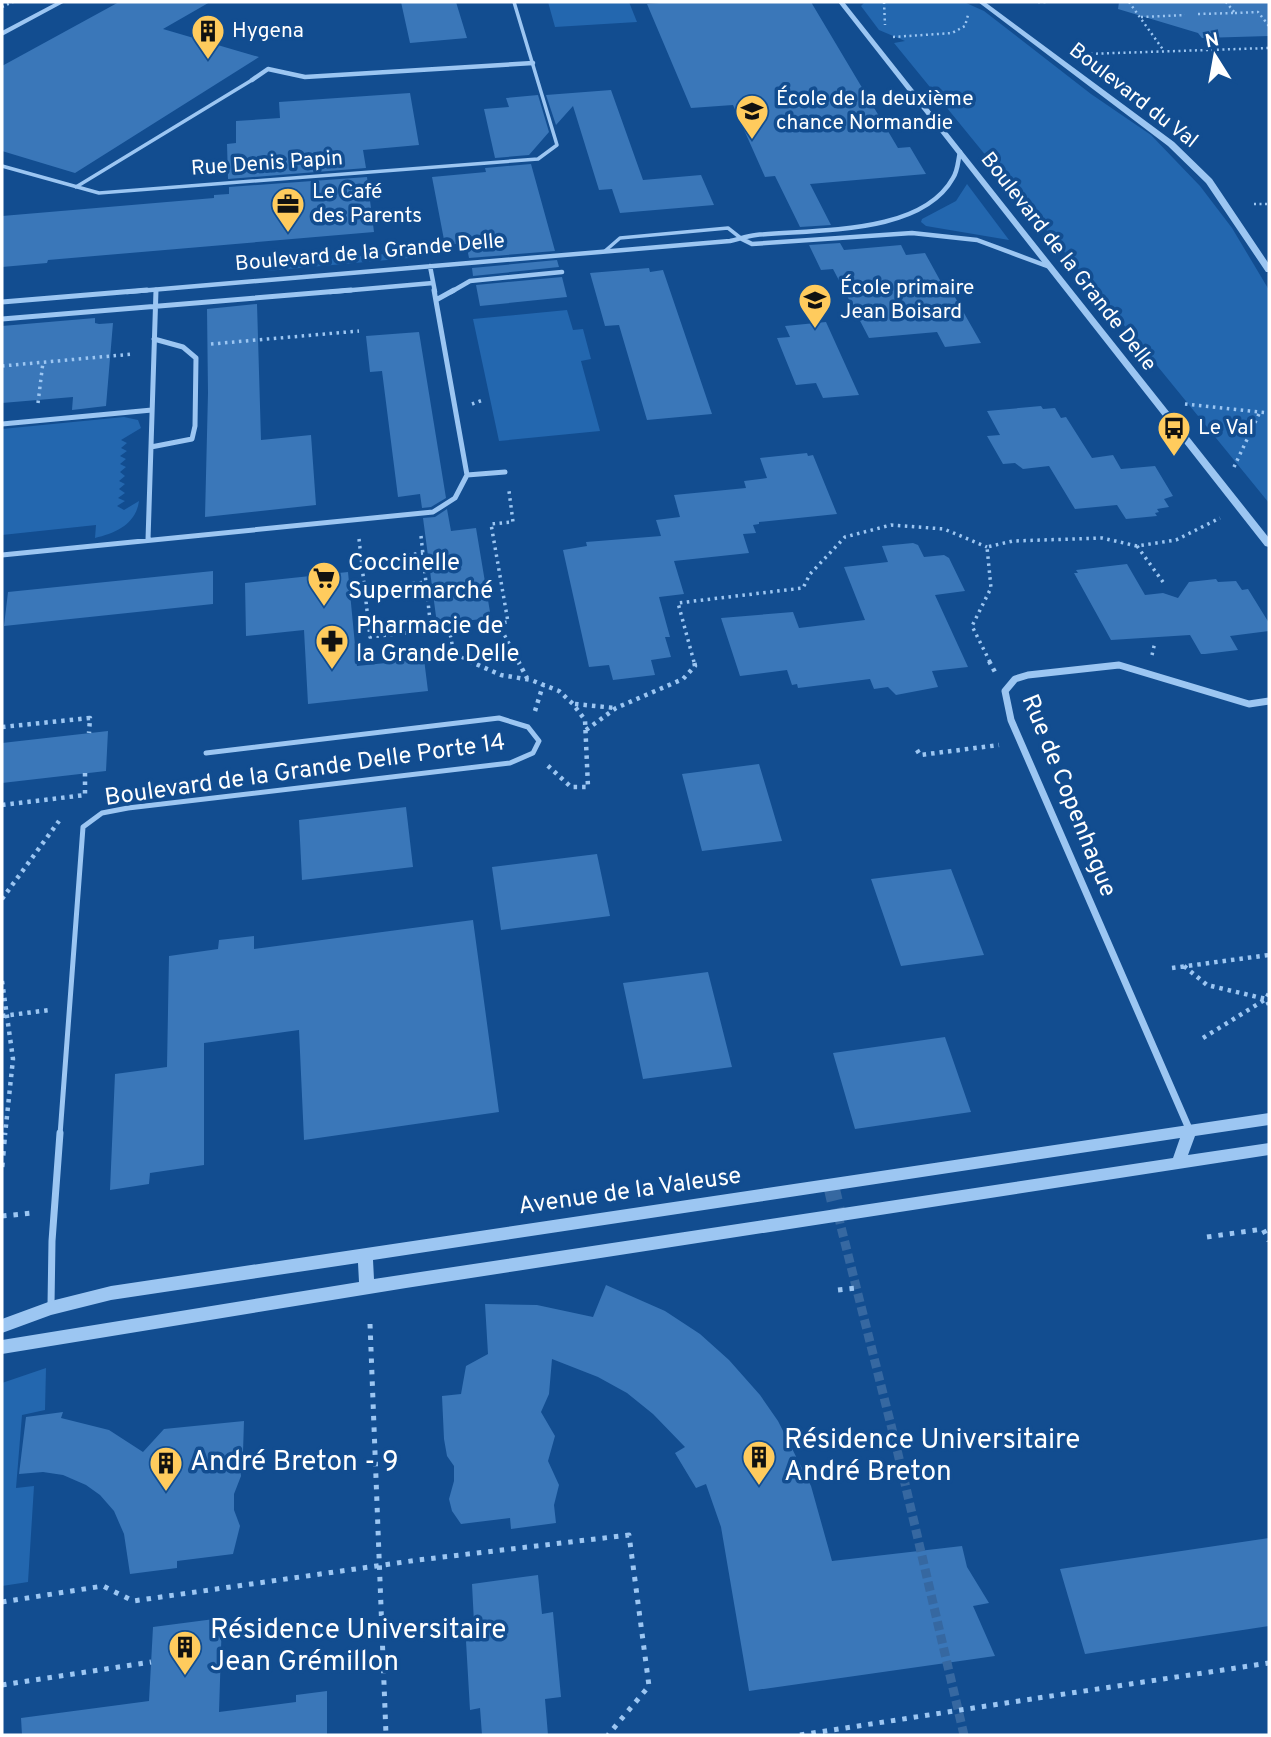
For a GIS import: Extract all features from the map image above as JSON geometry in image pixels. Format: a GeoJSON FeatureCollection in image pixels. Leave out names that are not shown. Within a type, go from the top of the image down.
{"type":"FeatureCollection","features":[{"type":"Feature","properties":{"kind":"street"},"geometry":{"type":"LineString","coordinates":[[2,34],[62,2]]}},
{"type":"Feature","properties":{"kind":"street","name":"Boulevard du Val"},"geometry":{"type":"LineString","coordinates":[[980,3],[1150,127],[1192,163],[1209,181],[1269,270]]}},
{"type":"Feature","properties":{"kind":"street","name":"Boulevard de la Grande Delle"},"geometry":{"type":"LineString","coordinates":[[847,5],[1047,266],[1269,544]]}},
{"type":"Feature","properties":{"kind":"street"},"geometry":{"type":"LineString","coordinates":[[252,80],[268,69],[305,77],[533,63]]}},
{"type":"Feature","properties":{"kind":"street"},"geometry":{"type":"LineString","coordinates":[[741,239],[749,236],[842,228],[891,219],[915,211],[934,199],[953,178],[960,152]]}},
{"type":"Feature","properties":{"kind":"street"},"geometry":{"type":"LineString","coordinates":[[741,239],[752,244],[832,237],[923,234],[976,240],[1047,266]]}},
{"type":"Feature","properties":{"kind":"street","name":"Boulevard de la Grande Delle"},"geometry":{"type":"LineString","coordinates":[[2,302],[741,239]]}},
{"type":"Feature","properties":{"kind":"street"},"geometry":{"type":"LineString","coordinates":[[2,555],[433,512],[449,504],[460,494],[467,475],[430,266]]}},
{"type":"Feature","properties":{"kind":"street"},"geometry":{"type":"LineString","coordinates":[[436,300],[470,281],[562,272]]}},
{"type":"Feature","properties":{"kind":"street"},"geometry":{"type":"LineString","coordinates":[[2,319],[433,283]]}},
{"type":"Feature","properties":{"kind":"street"},"geometry":{"type":"LineString","coordinates":[[148,540],[156,289]]}},
{"type":"Feature","properties":{"kind":"street"},"geometry":{"type":"LineString","coordinates":[[151,447],[192,439],[195,426],[196,358],[192,352],[154,339]]}},
{"type":"Feature","properties":{"kind":"street"},"geometry":{"type":"LineString","coordinates":[[2,424],[152,410]]}},
{"type":"Feature","properties":{"kind":"street"},"geometry":{"type":"LineString","coordinates":[[467,475],[505,472]]}},
{"type":"Feature","properties":{"kind":"street","name":"Rue de Copenhague"},"geometry":{"type":"LineString","coordinates":[[1190,1131],[1004,698],[1009,685],[1015,679],[1028,675],[1119,665],[1249,704],[1269,701]]}},
{"type":"Feature","properties":{"kind":"street","name":"Avenue de la Valeuse"},"geometry":{"type":"LineString","coordinates":[[2,1326],[51,1308],[111,1293],[1269,1119]]}},
{"type":"Feature","properties":{"kind":"street"},"geometry":{"type":"LineString","coordinates":[[1178,1163],[1190,1131]]}},
{"type":"Feature","properties":{"kind":"street"},"geometry":{"type":"LineString","coordinates":[[2,1347],[1269,1149]]}},
{"type":"Feature","properties":{"kind":"street"},"geometry":{"type":"LineString","coordinates":[[365,1254],[367,1288]]}},
{"type":"Feature","properties":{"kind":"lane"},"geometry":{"type":"LineString","coordinates":[[514,2],[533,63]]}},
{"type":"Feature","properties":{"kind":"lane","name":"Rue Denis Papin"},"geometry":{"type":"LineString","coordinates":[[2,166],[99,193],[538,159],[557,145],[533,63]]}},
{"type":"Feature","properties":{"kind":"lane"},"geometry":{"type":"LineString","coordinates":[[76,187],[252,80]]}},
{"type":"Feature","properties":{"kind":"lane"},"geometry":{"type":"LineString","coordinates":[[605,251],[620,238],[728,228],[741,239]]}},
{"type":"Feature","properties":{"kind":"lane","name":"Boulevard de la Grande Delle Porte 14"},"geometry":{"type":"LineString","coordinates":[[51,1308],[52,1241],[83,827],[102,813],[128,808],[510,763],[533,753],[539,741],[533,729],[513,720],[499,718],[206,753]]}},
{"type":"Feature","properties":{"kind":"path"},"geometry":{"type":"LineString","coordinates":[[2,7],[13,2]]}},
{"type":"Feature","properties":{"kind":"path"},"geometry":{"type":"LineString","coordinates":[[884,2],[885,36],[953,33],[965,26],[968,16],[973,13]]}},
{"type":"Feature","properties":{"kind":"path"},"geometry":{"type":"LineString","coordinates":[[1038,2],[1047,2]]}},
{"type":"Feature","properties":{"kind":"path"},"geometry":{"type":"LineString","coordinates":[[1129,2],[1164,51]]}},
{"type":"Feature","properties":{"kind":"path"},"geometry":{"type":"LineString","coordinates":[[1226,2],[1235,13]]}},
{"type":"Feature","properties":{"kind":"path"},"geometry":{"type":"LineString","coordinates":[[1198,14],[1258,12],[1269,26]]}},
{"type":"Feature","properties":{"kind":"path"},"geometry":{"type":"LineString","coordinates":[[1140,17],[1185,15]]}},
{"type":"Feature","properties":{"kind":"path"},"geometry":{"type":"LineString","coordinates":[[1052,55],[1269,48]]}},
{"type":"Feature","properties":{"kind":"path"},"geometry":{"type":"LineString","coordinates":[[1254,204],[1269,204]]}},
{"type":"Feature","properties":{"kind":"path"},"geometry":{"type":"LineString","coordinates":[[200,345],[359,331]]}},
{"type":"Feature","properties":{"kind":"path"},"geometry":{"type":"LineString","coordinates":[[2,366],[154,353]]}},
{"type":"Feature","properties":{"kind":"path"},"geometry":{"type":"LineString","coordinates":[[35,421],[43,362]]}},
{"type":"Feature","properties":{"kind":"path"},"geometry":{"type":"LineString","coordinates":[[1183,404],[1269,413]]}},
{"type":"Feature","properties":{"kind":"path"},"geometry":{"type":"LineString","coordinates":[[1230,475],[1259,414]]}},
{"type":"Feature","properties":{"kind":"path"},"geometry":{"type":"LineString","coordinates":[[358,532],[370,637],[508,622],[491,524],[513,522],[508,482]]}},
{"type":"Feature","properties":{"kind":"path"},"geometry":{"type":"LineString","coordinates":[[586,730],[615,708],[683,679],[695,666],[678,603],[803,588],[810,574],[845,537],[891,525],[944,529],[987,547],[1013,541],[1102,538],[1138,546],[1175,540],[1227,515]]}},
{"type":"Feature","properties":{"kind":"path"},"geometry":{"type":"LineString","coordinates":[[421,536],[431,630]]}},
{"type":"Feature","properties":{"kind":"path"},"geometry":{"type":"LineString","coordinates":[[1138,546],[1163,582]]}},
{"type":"Feature","properties":{"kind":"path"},"geometry":{"type":"LineString","coordinates":[[987,547],[991,588],[972,626],[992,669],[1009,685]]}},
{"type":"Feature","properties":{"kind":"path"},"geometry":{"type":"LineString","coordinates":[[407,555],[423,554]]}},
{"type":"Feature","properties":{"kind":"path"},"geometry":{"type":"LineString","coordinates":[[364,589],[426,582]]}},
{"type":"Feature","properties":{"kind":"path"},"geometry":{"type":"LineString","coordinates":[[498,623],[527,678]]}},
{"type":"Feature","properties":{"kind":"path"},"geometry":{"type":"LineString","coordinates":[[449,628],[454,654],[501,675],[527,678],[559,691],[573,704],[585,720],[588,787],[571,788],[533,753]]}},
{"type":"Feature","properties":{"kind":"path"},"geometry":{"type":"LineString","coordinates":[[573,704],[615,708]]}},
{"type":"Feature","properties":{"kind":"path"},"geometry":{"type":"LineString","coordinates":[[2,727],[90,718],[89,733]]}},
{"type":"Feature","properties":{"kind":"path"},"geometry":{"type":"LineString","coordinates":[[917,750],[919,755],[1021,742]]}},
{"type":"Feature","properties":{"kind":"path"},"geometry":{"type":"LineString","coordinates":[[2,805],[85,795],[85,773]]}},
{"type":"Feature","properties":{"kind":"path"},"geometry":{"type":"LineString","coordinates":[[2,899],[60,821]]}},
{"type":"Feature","properties":{"kind":"path"},"geometry":{"type":"LineString","coordinates":[[1172,968],[1269,955]]}},
{"type":"Feature","properties":{"kind":"path"},"geometry":{"type":"LineString","coordinates":[[1184,966],[1207,985],[1268,1002]]}},
{"type":"Feature","properties":{"kind":"path"},"geometry":{"type":"LineString","coordinates":[[2,981],[4,1016],[13,1059],[2,1167]]}},
{"type":"Feature","properties":{"kind":"path"},"geometry":{"type":"LineString","coordinates":[[1268,1002],[1269,993]]}},
{"type":"Feature","properties":{"kind":"path"},"geometry":{"type":"LineString","coordinates":[[1203,1038],[1268,1002]]}},
{"type":"Feature","properties":{"kind":"path"},"geometry":{"type":"LineString","coordinates":[[4,1016],[54,1010]]}},
{"type":"Feature","properties":{"kind":"path"},"geometry":{"type":"LineString","coordinates":[[2,1216],[33,1213]]}},
{"type":"Feature","properties":{"kind":"path"},"geometry":{"type":"LineString","coordinates":[[1207,1237],[1263,1229],[1269,1241]]}},
{"type":"Feature","properties":{"kind":"path"},"geometry":{"type":"LineString","coordinates":[[838,1290],[856,1288]]}},
{"type":"Feature","properties":{"kind":"path"},"geometry":{"type":"LineString","coordinates":[[370,1324],[386,1735]]}},
{"type":"Feature","properties":{"kind":"path"},"geometry":{"type":"LineString","coordinates":[[2,1602],[103,1586],[133,1601],[379,1566],[629,1535],[649,1686],[608,1735]]}},
{"type":"Feature","properties":{"kind":"path"},"geometry":{"type":"LineString","coordinates":[[2,1685],[151,1662]]}},
{"type":"Feature","properties":{"kind":"path"},"geometry":{"type":"LineString","coordinates":[[800,1735],[1269,1663]]}},
{"type":"Feature","properties":{"kind":"shaded area"},"geometry":{"type":"Polygon","coordinates":[[[548,2],[629,2],[637,22],[555,27],[548,2]]]}},
{"type":"Feature","properties":{"kind":"shaded area"},"geometry":{"type":"Polygon","coordinates":[[[865,2],[964,2],[984,11],[1091,94],[1151,135],[1200,186],[1232,228],[1269,290],[1269,503],[894,43],[905,41],[879,30],[861,6],[865,2]]]}},
{"type":"Feature","properties":{"kind":"shaded area"},"geometry":{"type":"Polygon","coordinates":[[[967,184],[1009,240],[926,226],[921,222],[956,201],[967,184]]]}},
{"type":"Feature","properties":{"kind":"shaded area"},"geometry":{"type":"Polygon","coordinates":[[[419,251],[420,257],[267,271],[271,264],[419,251]]]}},
{"type":"Feature","properties":{"kind":"shaded area"},"geometry":{"type":"Polygon","coordinates":[[[567,310],[573,330],[583,329],[591,359],[581,361],[600,431],[499,441],[473,319],[567,310]]]}},
{"type":"Feature","properties":{"kind":"shaded area"},"geometry":{"type":"Polygon","coordinates":[[[124,417],[138,420],[141,428],[121,440],[127,443],[121,448],[127,451],[120,456],[126,459],[120,464],[126,467],[120,472],[125,476],[119,481],[125,484],[119,489],[125,493],[118,498],[125,501],[117,506],[124,510],[139,501],[134,516],[124,526],[95,538],[96,525],[2,535],[2,429],[124,417]]]}},
{"type":"Feature","properties":{"kind":"shaded area"},"geometry":{"type":"Polygon","coordinates":[[[46,1368],[45,1410],[22,1415],[16,1488],[34,1486],[28,1582],[2,1586],[2,1383],[46,1368]]]}},
{"type":"Feature","properties":{"kind":"building"},"geometry":{"type":"Polygon","coordinates":[[[119,2],[210,2],[163,29],[259,57],[75,173],[2,151],[2,66],[119,2]]]}},
{"type":"Feature","properties":{"kind":"building"},"geometry":{"type":"Polygon","coordinates":[[[401,2],[456,2],[467,38],[410,43],[401,2]]]}},
{"type":"Feature","properties":{"kind":"building"},"geometry":{"type":"Polygon","coordinates":[[[811,2],[898,148],[910,147],[926,174],[810,184],[831,225],[800,227],[775,176],[765,177],[733,105],[691,108],[647,4],[811,2]]]}},
{"type":"Feature","properties":{"kind":"building"},"geometry":{"type":"Polygon","coordinates":[[[1119,2],[1269,2],[1269,36],[1202,38],[1198,33],[1118,9],[1119,2]]]}},
{"type":"Feature","properties":{"kind":"building"},"geometry":{"type":"Polygon","coordinates":[[[611,90],[643,180],[701,175],[714,205],[620,213],[612,189],[599,190],[573,106],[556,125],[546,95],[611,90]]]}},
{"type":"Feature","properties":{"kind":"building"},"geometry":{"type":"Polygon","coordinates":[[[410,93],[419,145],[363,150],[366,168],[228,179],[227,144],[236,143],[236,121],[280,118],[279,102],[410,93]]]}},
{"type":"Feature","properties":{"kind":"building"},"geometry":{"type":"Polygon","coordinates":[[[538,95],[549,132],[529,155],[495,158],[484,109],[509,107],[506,98],[538,95]]]}},
{"type":"Feature","properties":{"kind":"building"},"geometry":{"type":"Polygon","coordinates":[[[531,164],[555,251],[469,258],[466,243],[445,245],[432,177],[531,164]]]}},
{"type":"Feature","properties":{"kind":"building"},"geometry":{"type":"Polygon","coordinates":[[[367,177],[374,232],[48,260],[47,263],[2,267],[2,216],[214,198],[214,195],[229,194],[229,187],[367,177]]]}},
{"type":"Feature","properties":{"kind":"building"},"geometry":{"type":"Polygon","coordinates":[[[840,243],[844,250],[901,245],[906,255],[925,253],[947,293],[952,292],[981,343],[945,347],[937,332],[869,338],[833,269],[821,270],[809,245],[840,243]]]}},
{"type":"Feature","properties":{"kind":"building"},"geometry":{"type":"Polygon","coordinates":[[[557,260],[559,267],[473,276],[472,268],[557,260]]]}},
{"type":"Feature","properties":{"kind":"building"},"geometry":{"type":"Polygon","coordinates":[[[649,268],[650,272],[663,270],[712,414],[647,420],[619,325],[605,326],[590,273],[649,268]]]}},
{"type":"Feature","properties":{"kind":"building"},"geometry":{"type":"Polygon","coordinates":[[[562,277],[567,297],[480,306],[476,285],[562,277]]]}},
{"type":"Feature","properties":{"kind":"building"},"geometry":{"type":"Polygon","coordinates":[[[257,304],[261,440],[311,435],[316,505],[205,517],[207,309],[257,304]]]}},
{"type":"Feature","properties":{"kind":"building"},"geometry":{"type":"Polygon","coordinates":[[[95,318],[95,323],[113,323],[106,406],[72,410],[73,397],[2,403],[2,326],[95,318]]]}},
{"type":"Feature","properties":{"kind":"building"},"geometry":{"type":"Polygon","coordinates":[[[826,322],[859,395],[823,398],[816,383],[796,385],[777,338],[790,337],[785,326],[826,322]]]}},
{"type":"Feature","properties":{"kind":"building"},"geometry":{"type":"Polygon","coordinates":[[[419,332],[446,498],[431,507],[422,508],[420,494],[398,497],[382,371],[370,372],[366,336],[419,332]]]}},
{"type":"Feature","properties":{"kind":"building"},"geometry":{"type":"Polygon","coordinates":[[[1041,406],[1043,409],[1055,408],[1061,418],[1066,417],[1092,458],[1113,455],[1121,469],[1155,466],[1173,496],[1164,499],[1169,507],[1157,509],[1157,516],[1126,519],[1117,505],[1075,509],[1049,466],[1023,469],[1015,463],[1003,464],[987,436],[1000,435],[987,411],[1041,406]]]}},
{"type":"Feature","properties":{"kind":"building"},"geometry":{"type":"Polygon","coordinates":[[[807,453],[808,456],[813,455],[837,514],[759,522],[753,525],[756,533],[743,534],[749,553],[674,561],[684,594],[659,597],[670,637],[665,637],[671,657],[651,660],[655,675],[613,680],[609,665],[589,667],[563,550],[587,546],[586,542],[661,536],[656,520],[680,517],[674,495],[746,488],[744,481],[767,478],[760,458],[807,453]]]}},
{"type":"Feature","properties":{"kind":"building"},"geometry":{"type":"Polygon","coordinates":[[[447,509],[451,531],[476,528],[491,618],[437,624],[423,518],[435,517],[447,509]]]}},
{"type":"Feature","properties":{"kind":"building"},"geometry":{"type":"Polygon","coordinates":[[[913,543],[918,545],[924,557],[944,555],[949,558],[965,591],[935,595],[968,667],[932,671],[938,687],[896,695],[888,687],[874,689],[870,679],[798,688],[797,684],[792,685],[787,670],[740,676],[721,618],[793,612],[799,628],[865,620],[844,567],[888,562],[882,546],[913,543]]]}},
{"type":"Feature","properties":{"kind":"building"},"geometry":{"type":"Polygon","coordinates":[[[1127,564],[1145,595],[1163,593],[1178,598],[1189,582],[1216,579],[1218,582],[1236,581],[1242,590],[1248,589],[1269,623],[1269,631],[1230,636],[1238,650],[1205,654],[1201,654],[1190,635],[1111,640],[1074,573],[1078,573],[1076,570],[1127,564]]]}},
{"type":"Feature","properties":{"kind":"building"},"geometry":{"type":"Polygon","coordinates":[[[213,571],[213,604],[4,626],[8,592],[213,571]]]}},
{"type":"Feature","properties":{"kind":"building"},"geometry":{"type":"Polygon","coordinates":[[[348,572],[357,666],[424,659],[428,691],[308,704],[304,630],[246,636],[245,583],[348,572]]]}},
{"type":"Feature","properties":{"kind":"building"},"geometry":{"type":"Polygon","coordinates":[[[108,731],[106,771],[2,783],[2,743],[108,731]]]}},
{"type":"Feature","properties":{"kind":"building"},"geometry":{"type":"Polygon","coordinates":[[[759,764],[782,841],[702,851],[682,774],[759,764]]]}},
{"type":"Feature","properties":{"kind":"building"},"geometry":{"type":"Polygon","coordinates":[[[406,807],[413,867],[302,880],[299,820],[406,807]]]}},
{"type":"Feature","properties":{"kind":"building"},"geometry":{"type":"Polygon","coordinates":[[[597,854],[610,916],[501,930],[492,867],[597,854]]]}},
{"type":"Feature","properties":{"kind":"building"},"geometry":{"type":"Polygon","coordinates":[[[951,869],[984,955],[901,966],[871,879],[951,869]]]}},
{"type":"Feature","properties":{"kind":"building"},"geometry":{"type":"Polygon","coordinates":[[[473,920],[499,1112],[304,1140],[299,1030],[204,1043],[204,1165],[150,1173],[149,1184],[110,1190],[115,1074],[167,1067],[169,956],[218,949],[219,940],[254,936],[254,949],[473,920]]]}},
{"type":"Feature","properties":{"kind":"building"},"geometry":{"type":"Polygon","coordinates":[[[708,972],[732,1067],[643,1079],[623,983],[708,972]]]}},
{"type":"Feature","properties":{"kind":"building"},"geometry":{"type":"Polygon","coordinates":[[[945,1037],[971,1112],[855,1129],[833,1053],[945,1037]]]}},
{"type":"Feature","properties":{"kind":"building","name":"Résidence Universitaire André Breton"},"geometry":{"type":"Polygon","coordinates":[[[606,1285],[665,1311],[700,1334],[729,1360],[760,1395],[778,1421],[811,1486],[832,1561],[962,1546],[967,1567],[989,1603],[973,1606],[995,1656],[749,1691],[721,1527],[706,1484],[696,1488],[675,1453],[685,1447],[653,1414],[627,1393],[598,1377],[552,1359],[549,1394],[541,1412],[555,1436],[548,1461],[559,1485],[554,1505],[556,1523],[511,1529],[510,1518],[461,1524],[452,1511],[449,1499],[454,1481],[454,1466],[447,1456],[444,1439],[442,1396],[461,1394],[466,1366],[488,1354],[485,1304],[537,1305],[593,1317],[606,1285]]]}},
{"type":"Feature","properties":{"kind":"building","name":"André Breton - 9"},"geometry":{"type":"Polygon","coordinates":[[[63,1412],[61,1418],[109,1430],[143,1452],[164,1429],[244,1421],[243,1452],[238,1453],[241,1476],[234,1494],[234,1510],[240,1526],[233,1554],[177,1561],[177,1568],[130,1574],[124,1534],[114,1511],[100,1495],[86,1485],[63,1475],[43,1472],[19,1474],[26,1417],[63,1412]]]}},
{"type":"Feature","properties":{"kind":"building"},"geometry":{"type":"Polygon","coordinates":[[[1269,1538],[1269,1626],[1085,1654],[1060,1569],[1269,1538]]]}},
{"type":"Feature","properties":{"kind":"building","name":"Résidence Universitaire Jean Grémillon"},"geometry":{"type":"Polygon","coordinates":[[[538,1575],[542,1614],[553,1612],[561,1697],[545,1699],[548,1735],[482,1735],[480,1708],[470,1710],[465,1624],[474,1623],[472,1584],[538,1575]]]}},
{"type":"Feature","properties":{"kind":"building","name":"Résidence Universitaire Jean Grémillon"},"geometry":{"type":"Polygon","coordinates":[[[222,1618],[219,1712],[296,1702],[296,1695],[327,1691],[327,1735],[22,1735],[21,1718],[149,1701],[153,1627],[222,1618]]]}},
{"type":"Feature","properties":{"kind":"tunnel"},"geometry":{"type":"LineString","coordinates":[[831,1185],[838,1215]]}},
{"type":"Feature","properties":{"kind":"tunnel"},"geometry":{"type":"LineString","coordinates":[[838,1215],[895,1441],[964,1735]]}},
{"type":"Feature","properties":{"kind":"place","name":"Hygena"},"geometry":{"type":"Point","coordinates":[208,61]}},
{"type":"Feature","properties":{"kind":"place","name":"École de la deuxième chance Normandie"},"geometry":{"type":"Point","coordinates":[752,141]}},
{"type":"Feature","properties":{"kind":"place","name":"Le Café des Parents"},"geometry":{"type":"Point","coordinates":[288,234]}},
{"type":"Feature","properties":{"kind":"place","name":"École primaire Jean Boisard"},"geometry":{"type":"Point","coordinates":[815,330]}},
{"type":"Feature","properties":{"kind":"place","name":"Le Val"},"geometry":{"type":"Point","coordinates":[1174,458]}},
{"type":"Feature","properties":{"kind":"place","name":"Coccinelle Supermarché"},"geometry":{"type":"Point","coordinates":[324,608]}},
{"type":"Feature","properties":{"kind":"place","name":"Pharmacie de la Grande Delle"},"geometry":{"type":"Point","coordinates":[332,671]}},
{"type":"Feature","properties":{"kind":"place","name":"Résidence Universitaire André Breton"},"geometry":{"type":"Point","coordinates":[759,1487]}},
{"type":"Feature","properties":{"kind":"place","name":"André Breton - 9"},"geometry":{"type":"Point","coordinates":[166,1493]}},
{"type":"Feature","properties":{"kind":"place","name":"Résidence Universitaire Jean Grémillon"},"geometry":{"type":"Point","coordinates":[185,1677]}}]}
